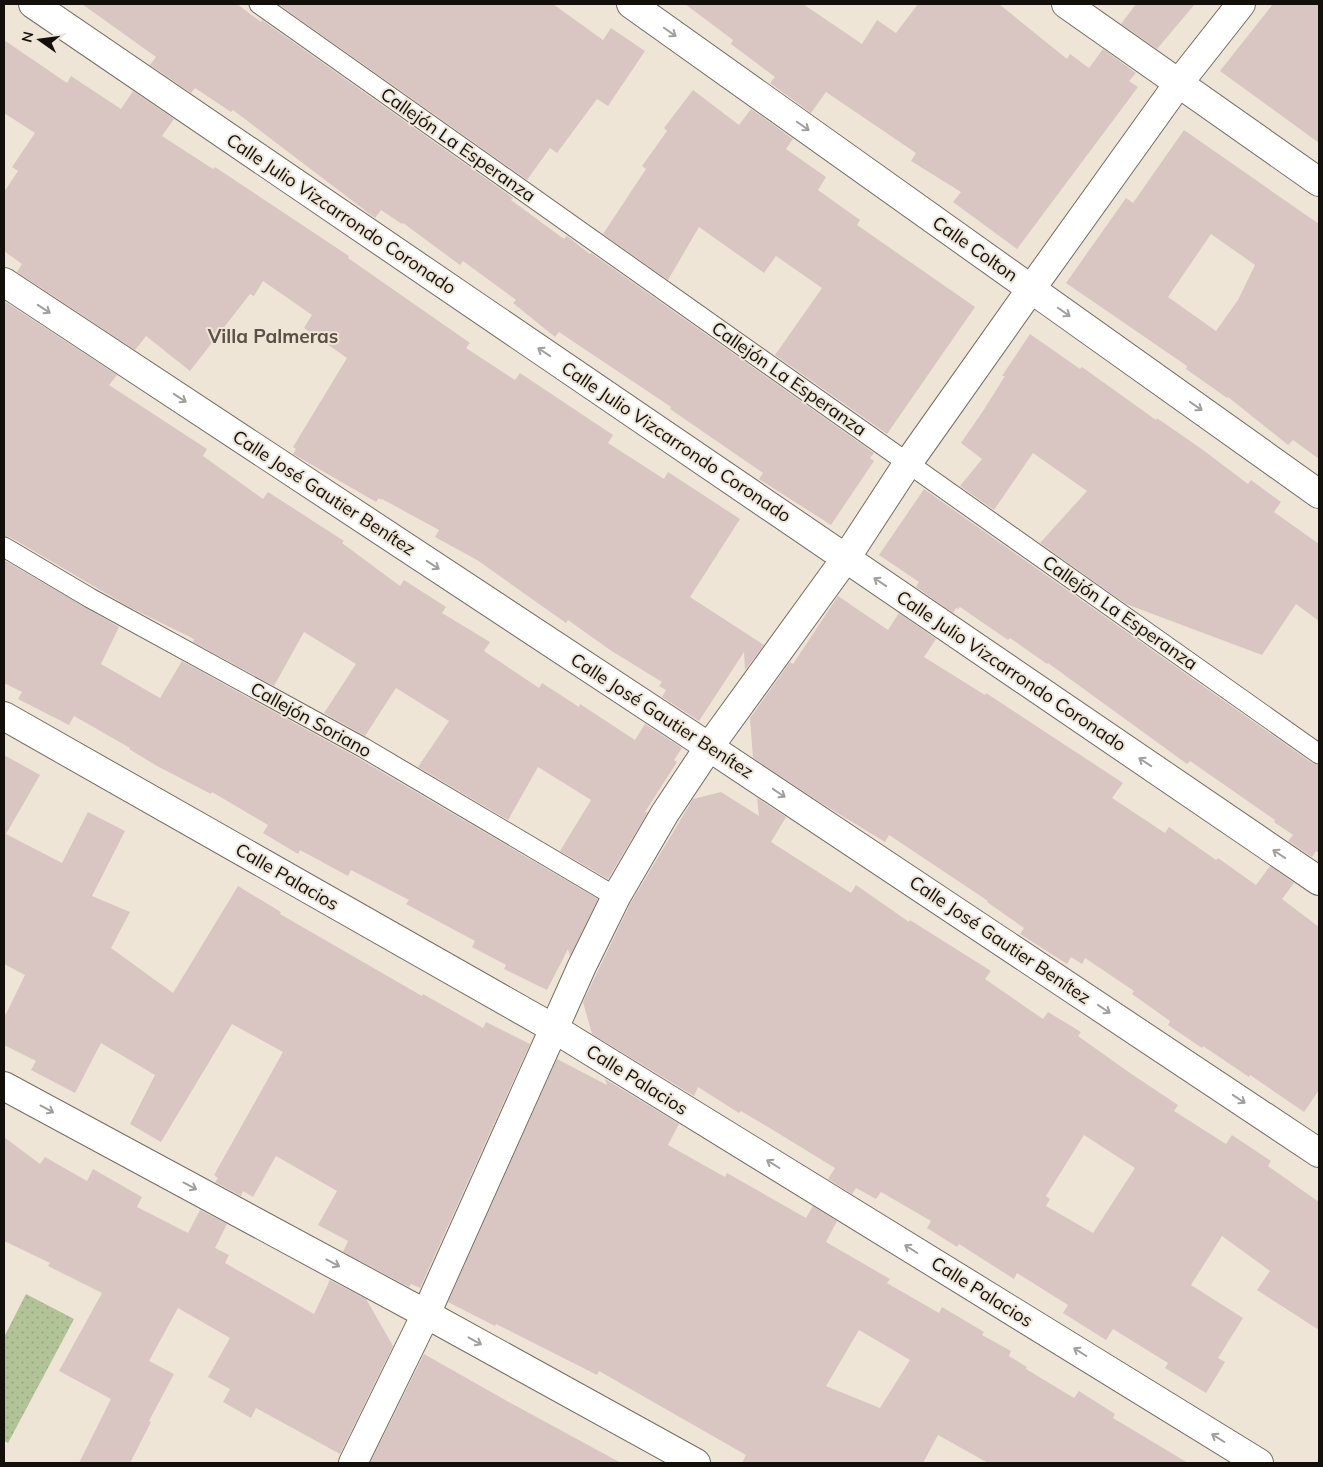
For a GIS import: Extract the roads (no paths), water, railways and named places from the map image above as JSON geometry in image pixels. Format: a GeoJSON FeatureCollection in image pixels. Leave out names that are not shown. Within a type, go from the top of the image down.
{"type":"FeatureCollection","features":[{"type":"Feature","properties":{"kind":"street","name":"Calle Julio Vizcarrondo Coronado"},"geometry":{"type":"LineString","coordinates":[[33,4],[1319,881]]}},
{"type":"Feature","properties":{"kind":"street","name":"Calle Colton"},"geometry":{"type":"LineString","coordinates":[[631,4],[1319,494]]}},
{"type":"Feature","properties":{"kind":"street"},"geometry":{"type":"LineString","coordinates":[[1066,4],[1319,182]]}},
{"type":"Feature","properties":{"kind":"street"},"geometry":{"type":"LineString","coordinates":[[353,1463],[426,1314],[553,1028],[616,897],[665,813],[710,747],[846,558],[908,463],[1031,289],[1178,84],[1241,4]]}},
{"type":"Feature","properties":{"kind":"street","name":"Calle José Gautier Benítez"},"geometry":{"type":"LineString","coordinates":[[4,282],[710,747],[1319,1153]]}},
{"type":"Feature","properties":{"kind":"street","name":"Calle Palacios"},"geometry":{"type":"LineString","coordinates":[[4,716],[553,1028],[1260,1463]]}},
{"type":"Feature","properties":{"kind":"street"},"geometry":{"type":"LineString","coordinates":[[4,1086],[426,1314],[696,1463]]}},
{"type":"Feature","properties":{"kind":"lane","name":"Callejón La Esperanza"},"geometry":{"type":"LineString","coordinates":[[259,4],[1319,754]]}},
{"type":"Feature","properties":{"kind":"lane","name":"Callejón Soriano"},"geometry":{"type":"LineString","coordinates":[[4,547],[90,598],[364,748],[616,897]]}},
{"type":"Feature","properties":{"kind":"district","name":"Villa Palmeras"},"geometry":{"type":"Point","coordinates":[273,336]}}]}
